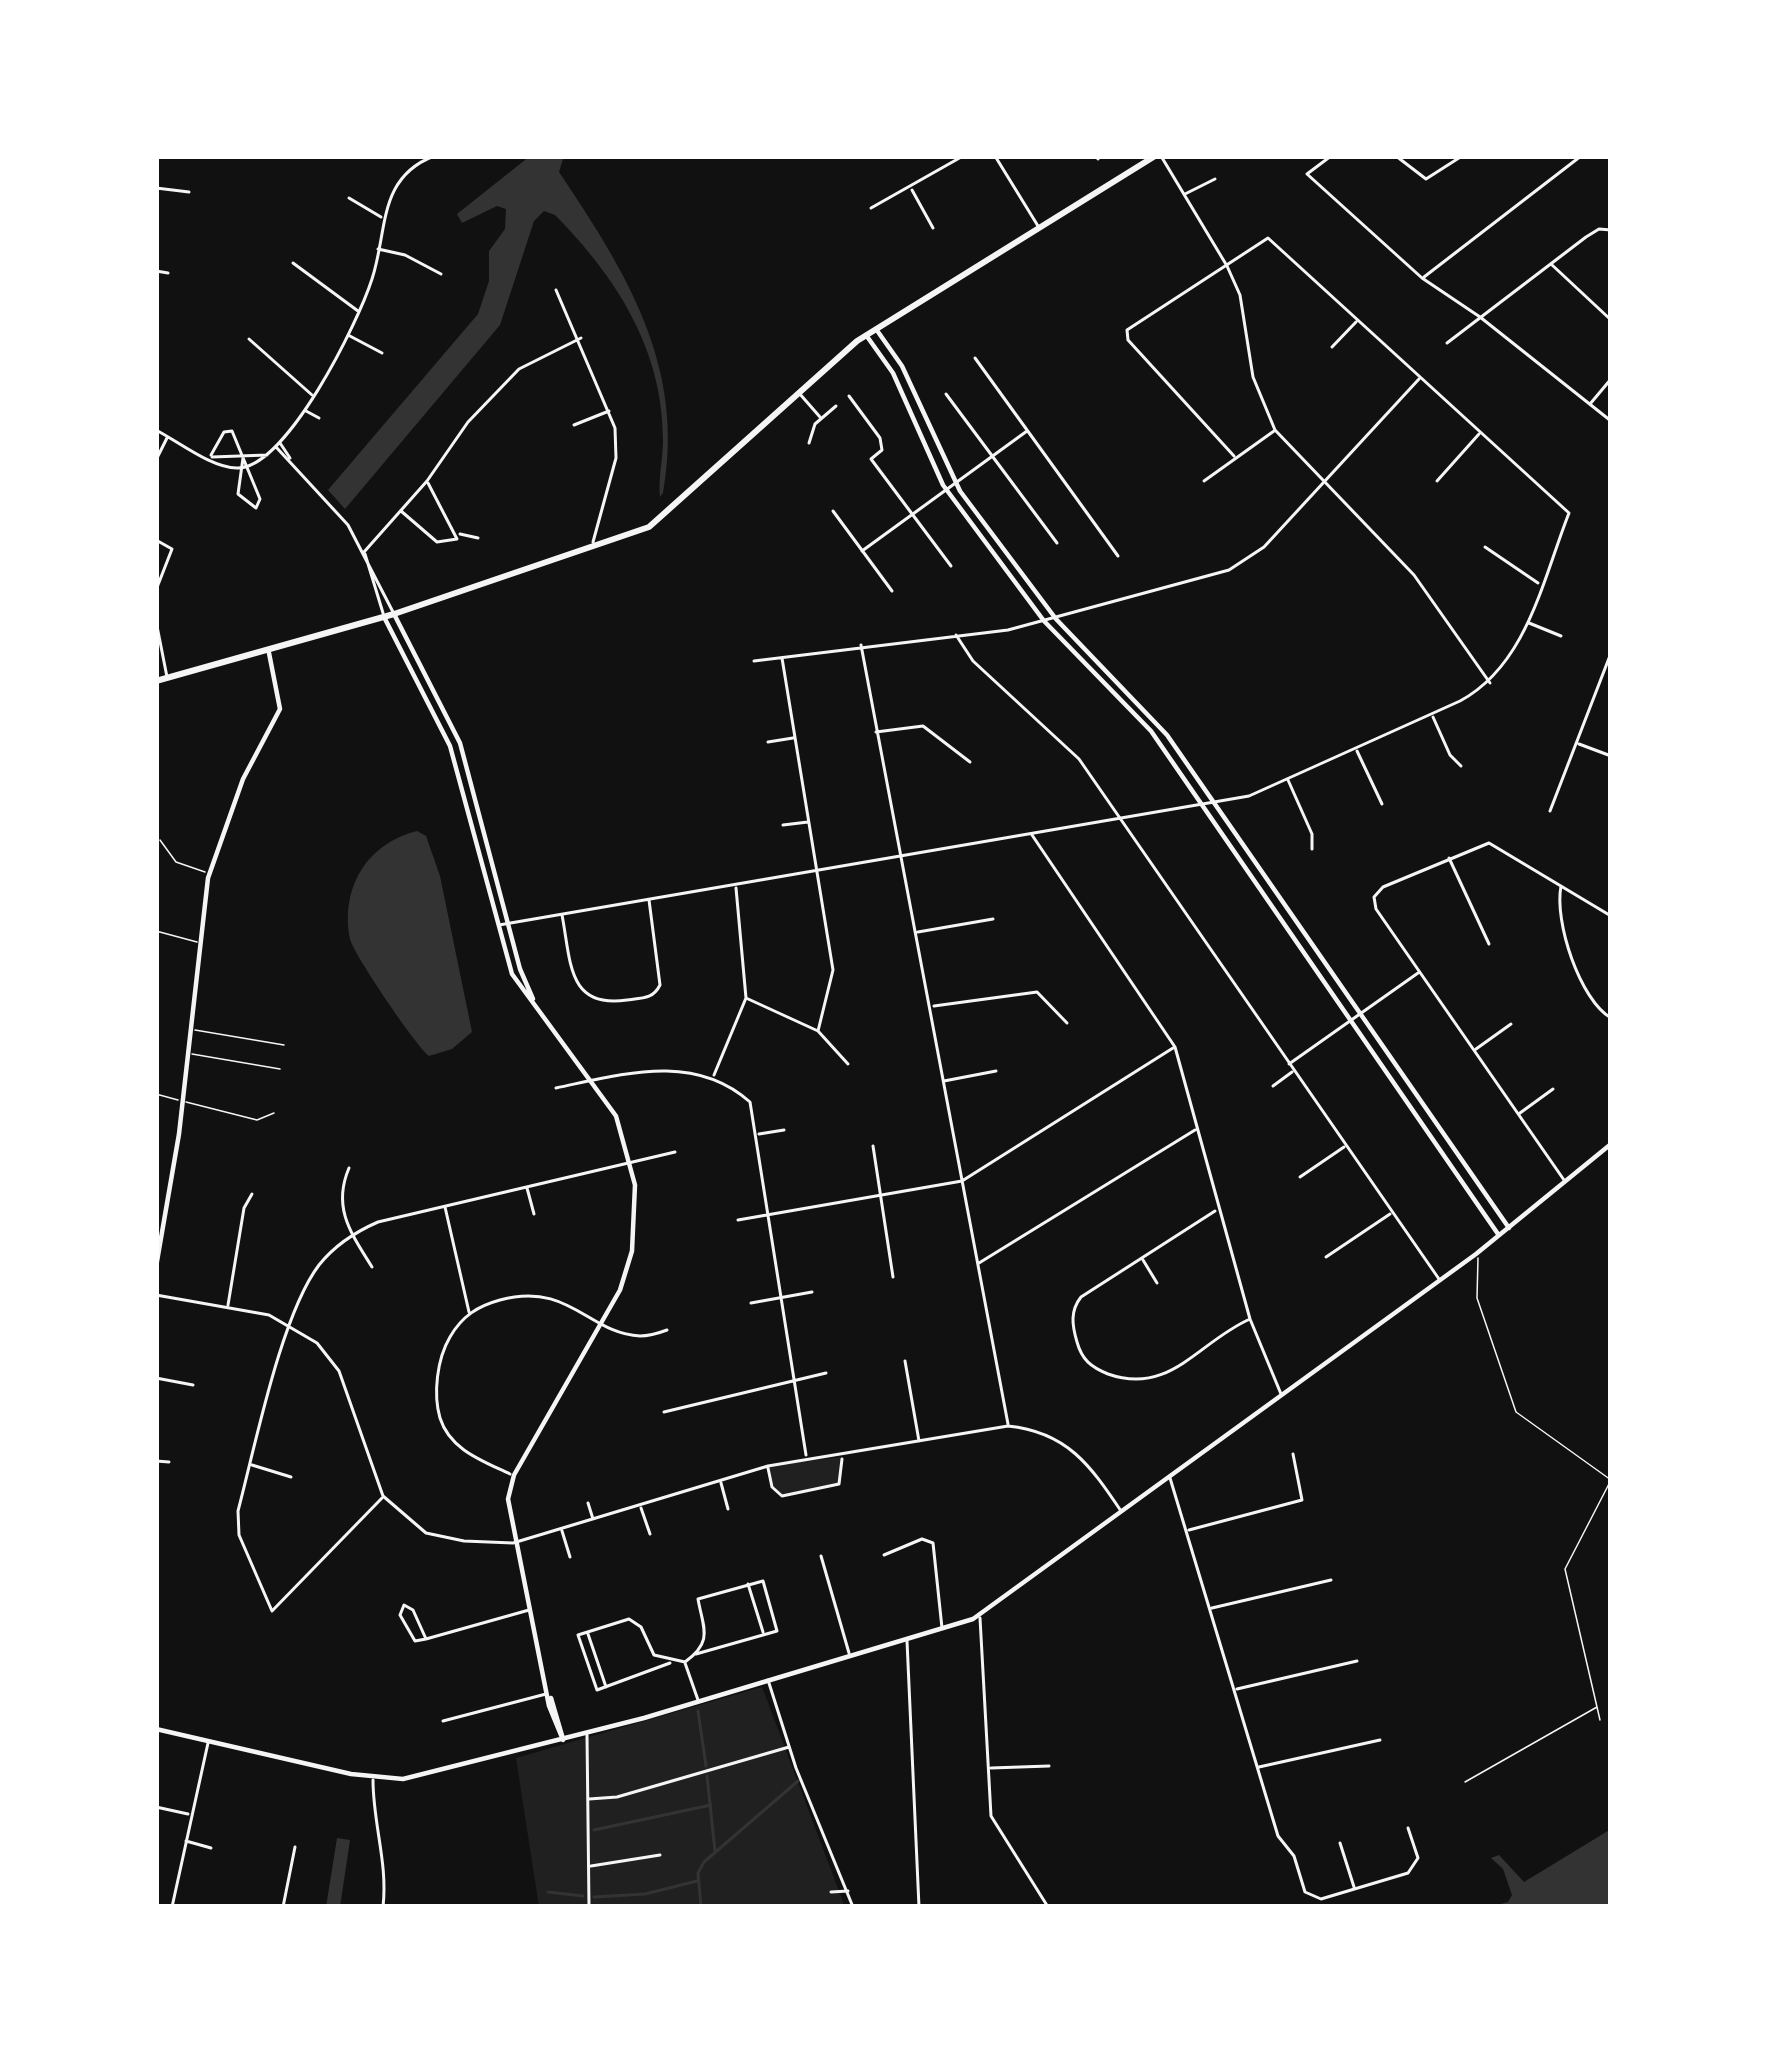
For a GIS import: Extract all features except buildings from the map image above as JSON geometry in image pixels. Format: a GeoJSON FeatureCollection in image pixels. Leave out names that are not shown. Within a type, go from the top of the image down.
{"type":"FeatureCollection","features":[{"type":"Feature","properties":{"kind":"main road"},"geometry":{"type":"LineString","coordinates":[[156,681],[269,653],[389,615],[591,550],[660,520],[866,334],[1158,156]]}},
{"type":"Feature","properties":{"kind":"street"},"geometry":{"type":"LineString","coordinates":[[156,430],[239,468],[278,445],[305,410],[358,312],[378,249],[382,218],[406,170],[434,156]]}},
{"type":"Feature","properties":{"kind":"street"},"geometry":{"type":"LineString","coordinates":[[871,208],[963,156]]}},
{"type":"Feature","properties":{"kind":"street"},"geometry":{"type":"LineString","coordinates":[[995,156],[1039,227]]}},
{"type":"Feature","properties":{"kind":"street"},"geometry":{"type":"LineString","coordinates":[[1158,156],[1240,295],[1253,377],[1275,430],[1414,575],[1490,683]]}},
{"type":"Feature","properties":{"kind":"street"},"geometry":{"type":"LineString","coordinates":[[1330,156],[1307,174],[1422,278],[1480,316],[1611,421]]}},
{"type":"Feature","properties":{"kind":"street"},"geometry":{"type":"LineString","coordinates":[[1396,156],[1426,179],[1462,156]]}},
{"type":"Feature","properties":{"kind":"street"},"geometry":{"type":"LineString","coordinates":[[1422,278],[1581,156]]}},
{"type":"Feature","properties":{"kind":"street"},"geometry":{"type":"LineString","coordinates":[[1184,195],[1215,179]]}},
{"type":"Feature","properties":{"kind":"street"},"geometry":{"type":"LineString","coordinates":[[156,188],[189,192]]}},
{"type":"Feature","properties":{"kind":"street"},"geometry":{"type":"LineString","coordinates":[[911,188],[933,228]]}},
{"type":"Feature","properties":{"kind":"street"},"geometry":{"type":"LineString","coordinates":[[349,198],[382,218]]}},
{"type":"Feature","properties":{"kind":"street"},"geometry":{"type":"LineString","coordinates":[[1447,344],[1599,229],[1611,230]]}},
{"type":"Feature","properties":{"kind":"street"},"geometry":{"type":"LineString","coordinates":[[497,925],[1249,796],[1356,750],[1490,683],[1527,622],[1569,513],[1268,238],[1135,322],[1126,334],[1234,456]]}},
{"type":"Feature","properties":{"kind":"street"},"geometry":{"type":"LineString","coordinates":[[378,249],[405,255],[441,274]]}},
{"type":"Feature","properties":{"kind":"street"},"geometry":{"type":"LineString","coordinates":[[293,263],[358,312]]}},
{"type":"Feature","properties":{"kind":"street"},"geometry":{"type":"LineString","coordinates":[[1551,264],[1611,320]]}},
{"type":"Feature","properties":{"kind":"street"},"geometry":{"type":"LineString","coordinates":[[156,271],[168,273]]}},
{"type":"Feature","properties":{"kind":"street"},"geometry":{"type":"LineString","coordinates":[[556,290],[611,410],[616,458],[591,550]]}},
{"type":"Feature","properties":{"kind":"street"},"geometry":{"type":"LineString","coordinates":[[1332,347],[1357,321]]}},
{"type":"Feature","properties":{"kind":"street"},"geometry":{"type":"LineString","coordinates":[[876,328],[905,372],[956,484],[1056,619],[1140,701],[1509,1228]]}},
{"type":"Feature","properties":{"kind":"street"},"geometry":{"type":"LineString","coordinates":[[346,334],[382,353]]}},
{"type":"Feature","properties":{"kind":"street"},"geometry":{"type":"LineString","coordinates":[[866,334],[893,373],[928,460],[947,491],[1044,621],[1141,718],[1499,1236]]}},
{"type":"Feature","properties":{"kind":"street"},"geometry":{"type":"LineString","coordinates":[[364,552],[427,482],[468,422],[519,369],[581,338]]}},
{"type":"Feature","properties":{"kind":"street"},"geometry":{"type":"LineString","coordinates":[[249,339],[313,396]]}},
{"type":"Feature","properties":{"kind":"street"},"geometry":{"type":"LineString","coordinates":[[975,358],[1118,556]]}},
{"type":"Feature","properties":{"kind":"street"},"geometry":{"type":"LineString","coordinates":[[754,661],[1056,619],[1248,562],[1420,377]]}},
{"type":"Feature","properties":{"kind":"street"},"geometry":{"type":"LineString","coordinates":[[1590,404],[1611,379]]}},
{"type":"Feature","properties":{"kind":"street"},"geometry":{"type":"LineString","coordinates":[[799,392],[821,418]]}},
{"type":"Feature","properties":{"kind":"street"},"geometry":{"type":"LineString","coordinates":[[946,394],[1057,543]]}},
{"type":"Feature","properties":{"kind":"street"},"geometry":{"type":"LineString","coordinates":[[849,396],[883,443],[871,459],[951,566]]}},
{"type":"Feature","properties":{"kind":"street"},"geometry":{"type":"LineString","coordinates":[[809,443],[821,418],[836,406]]}},
{"type":"Feature","properties":{"kind":"street"},"geometry":{"type":"LineString","coordinates":[[305,410],[319,418]]}},
{"type":"Feature","properties":{"kind":"street"},"geometry":{"type":"LineString","coordinates":[[574,424],[611,410]]}},
{"type":"Feature","properties":{"kind":"street"},"geometry":{"type":"LineString","coordinates":[[210,457],[228,430],[243,458],[260,499],[256,508],[238,496],[243,458]]}},
{"type":"Feature","properties":{"kind":"street"},"geometry":{"type":"LineString","coordinates":[[862,550],[1029,430]]}},
{"type":"Feature","properties":{"kind":"street"},"geometry":{"type":"LineString","coordinates":[[1204,481],[1275,430]]}},
{"type":"Feature","properties":{"kind":"street"},"geometry":{"type":"LineString","coordinates":[[1437,482],[1480,433]]}},
{"type":"Feature","properties":{"kind":"street"},"geometry":{"type":"LineString","coordinates":[[157,460],[168,436]]}},
{"type":"Feature","properties":{"kind":"street"},"geometry":{"type":"LineString","coordinates":[[278,445],[348,525],[364,552],[450,746],[512,974],[616,1116],[630,1162],[636,1198],[632,1251],[605,1322],[514,1475],[507,1508],[548,1694],[563,1740]]}},
{"type":"Feature","properties":{"kind":"street"},"geometry":{"type":"LineString","coordinates":[[210,457],[267,455]]}},
{"type":"Feature","properties":{"kind":"street"},"geometry":{"type":"LineString","coordinates":[[427,482],[459,533],[478,538]]}},
{"type":"Feature","properties":{"kind":"street"},"geometry":{"type":"LineString","coordinates":[[833,511],[892,591]]}},
{"type":"Feature","properties":{"kind":"street"},"geometry":{"type":"LineString","coordinates":[[401,512],[437,542],[448,544],[459,533]]}},
{"type":"Feature","properties":{"kind":"street"},"geometry":{"type":"LineString","coordinates":[[156,540],[172,549],[156,590]]}},
{"type":"Feature","properties":{"kind":"street"},"geometry":{"type":"LineString","coordinates":[[1485,547],[1541,585]]}},
{"type":"Feature","properties":{"kind":"street"},"geometry":{"type":"LineString","coordinates":[[364,552],[389,615],[460,743],[533,999]]}},
{"type":"Feature","properties":{"kind":"street"},"geometry":{"type":"LineString","coordinates":[[156,621],[168,679]]}},
{"type":"Feature","properties":{"kind":"street"},"geometry":{"type":"LineString","coordinates":[[1527,622],[1561,635]]}},
{"type":"Feature","properties":{"kind":"street"},"geometry":{"type":"LineString","coordinates":[[956,635],[973,661],[1078,759],[1440,1280]]}},
{"type":"Feature","properties":{"kind":"street"},"geometry":{"type":"LineString","coordinates":[[861,645],[1008,1426]]}},
{"type":"Feature","properties":{"kind":"street"},"geometry":{"type":"LineString","coordinates":[[156,1268],[209,873],[243,779],[280,709],[269,653]]}},
{"type":"Feature","properties":{"kind":"street"},"geometry":{"type":"LineString","coordinates":[[1550,811],[1611,655]]}},
{"type":"Feature","properties":{"kind":"street"},"geometry":{"type":"LineString","coordinates":[[782,656],[833,970],[818,1031]]}},
{"type":"Feature","properties":{"kind":"street"},"geometry":{"type":"LineString","coordinates":[[1431,714],[1450,755],[1461,766]]}},
{"type":"Feature","properties":{"kind":"street"},"geometry":{"type":"LineString","coordinates":[[876,732],[923,726],[970,763]]}},
{"type":"Feature","properties":{"kind":"street"},"geometry":{"type":"LineString","coordinates":[[768,742],[795,737]]}},
{"type":"Feature","properties":{"kind":"street"},"geometry":{"type":"LineString","coordinates":[[1576,743],[1611,756]]}},
{"type":"Feature","properties":{"kind":"street"},"geometry":{"type":"LineString","coordinates":[[1356,750],[1382,804]]}},
{"type":"Feature","properties":{"kind":"street"},"geometry":{"type":"LineString","coordinates":[[1288,780],[1312,834],[1312,849]]}},
{"type":"Feature","properties":{"kind":"street"},"geometry":{"type":"LineString","coordinates":[[783,825],[810,821]]}},
{"type":"Feature","properties":{"kind":"street"},"geometry":{"type":"LineString","coordinates":[[1031,834],[1175,1047],[1250,1319],[1265,1367],[1282,1395]]}},
{"type":"Feature","properties":{"kind":"street"},"geometry":{"type":"LineString","coordinates":[[1565,1181],[1419,972],[1374,897],[1383,887],[1479,845],[1496,845],[1611,916]]}},
{"type":"Feature","properties":{"kind":"street"},"geometry":{"type":"LineString","coordinates":[[1449,858],[1489,944]]}},
{"type":"Feature","properties":{"kind":"street"},"geometry":{"type":"LineString","coordinates":[[714,1076],[746,998],[736,886]]}},
{"type":"Feature","properties":{"kind":"street"},"geometry":{"type":"LineString","coordinates":[[1561,886],[1558,904],[1585,994],[1594,1008],[1611,1018]]}},
{"type":"Feature","properties":{"kind":"street"},"geometry":{"type":"LineString","coordinates":[[562,914],[572,970],[591,999],[603,1004],[647,998],[660,985],[649,898]]}},
{"type":"Feature","properties":{"kind":"street"},"geometry":{"type":"LineString","coordinates":[[915,932],[993,919]]}},
{"type":"Feature","properties":{"kind":"street"},"geometry":{"type":"LineString","coordinates":[[1288,1064],[1419,972]]}},
{"type":"Feature","properties":{"kind":"street"},"geometry":{"type":"LineString","coordinates":[[930,1007],[1036,992],[1067,1023]]}},
{"type":"Feature","properties":{"kind":"street"},"geometry":{"type":"LineString","coordinates":[[746,998],[818,1031],[848,1064]]}},
{"type":"Feature","properties":{"kind":"street"},"geometry":{"type":"LineString","coordinates":[[1474,1050],[1511,1024]]}},
{"type":"Feature","properties":{"kind":"street"},"geometry":{"type":"LineString","coordinates":[[738,1220],[881,1199],[962,1181],[1175,1047]]}},
{"type":"Feature","properties":{"kind":"street"},"geometry":{"type":"LineString","coordinates":[[556,1088],[676,1069],[714,1076],[750,1102],[807,1459]]}},
{"type":"Feature","properties":{"kind":"street"},"geometry":{"type":"LineString","coordinates":[[944,1081],[996,1071]]}},
{"type":"Feature","properties":{"kind":"street"},"geometry":{"type":"LineString","coordinates":[[1273,1086],[1294,1071]]}},
{"type":"Feature","properties":{"kind":"street"},"geometry":{"type":"LineString","coordinates":[[1519,1114],[1552,1089]]}},
{"type":"Feature","properties":{"kind":"street"},"geometry":{"type":"LineString","coordinates":[[978,1264],[1197,1129]]}},
{"type":"Feature","properties":{"kind":"street"},"geometry":{"type":"LineString","coordinates":[[757,1134],[784,1130]]}},
{"type":"Feature","properties":{"kind":"street"},"geometry":{"type":"LineString","coordinates":[[156,1729],[374,1778],[419,1776],[698,1702],[980,1616],[1476,1254],[1611,1144]]}},
{"type":"Feature","properties":{"kind":"street"},"geometry":{"type":"LineString","coordinates":[[873,1146],[893,1276]]}},
{"type":"Feature","properties":{"kind":"street"},"geometry":{"type":"LineString","coordinates":[[1300,1177],[1346,1146]]}},
{"type":"Feature","properties":{"kind":"street"},"geometry":{"type":"LineString","coordinates":[[383,1496],[272,1611],[239,1534],[238,1511],[292,1325],[320,1263],[352,1234],[445,1205],[675,1152]]}},
{"type":"Feature","properties":{"kind":"street"},"geometry":{"type":"LineString","coordinates":[[349,1168],[340,1196],[352,1234],[372,1267]]}},
{"type":"Feature","properties":{"kind":"street"},"geometry":{"type":"LineString","coordinates":[[527,1186],[534,1214]]}},
{"type":"Feature","properties":{"kind":"street"},"geometry":{"type":"LineString","coordinates":[[228,1307],[244,1208],[252,1194]]}},
{"type":"Feature","properties":{"kind":"street"},"geometry":{"type":"LineString","coordinates":[[445,1205],[469,1312]]}},
{"type":"Feature","properties":{"kind":"street"},"geometry":{"type":"LineString","coordinates":[[1217,1210],[1075,1305],[1076,1340],[1091,1366],[1127,1380],[1156,1380],[1250,1319]]}},
{"type":"Feature","properties":{"kind":"street"},"geometry":{"type":"LineString","coordinates":[[1326,1257],[1392,1213]]}},
{"type":"Feature","properties":{"kind":"street"},"geometry":{"type":"LineString","coordinates":[[1142,1258],[1157,1283]]}},
{"type":"Feature","properties":{"kind":"street"},"geometry":{"type":"LineString","coordinates":[[752,1303],[812,1292]]}},
{"type":"Feature","properties":{"kind":"street"},"geometry":{"type":"LineString","coordinates":[[156,1295],[228,1307],[292,1325],[339,1370],[383,1496],[426,1533],[513,1543],[562,1532],[768,1466],[1008,1426],[1032,1429],[1079,1452],[1121,1511]]}},
{"type":"Feature","properties":{"kind":"street"},"geometry":{"type":"LineString","coordinates":[[514,1475],[464,1450],[439,1415],[439,1373],[447,1342],[469,1312],[513,1297],[538,1296],[564,1301],[638,1336],[667,1330]]}},
{"type":"Feature","properties":{"kind":"street"},"geometry":{"type":"LineString","coordinates":[[904,1360],[919,1443]]}},
{"type":"Feature","properties":{"kind":"street"},"geometry":{"type":"LineString","coordinates":[[664,1412],[826,1373]]}},
{"type":"Feature","properties":{"kind":"street"},"geometry":{"type":"LineString","coordinates":[[156,1378],[193,1385]]}},
{"type":"Feature","properties":{"kind":"street"},"geometry":{"type":"LineString","coordinates":[[1188,1531],[1302,1500],[1304,1490],[1293,1454]]}},
{"type":"Feature","properties":{"kind":"street"},"geometry":{"type":"LineString","coordinates":[[768,1466],[772,1487],[782,1496],[839,1484],[842,1456]]}},
{"type":"Feature","properties":{"kind":"street"},"geometry":{"type":"LineString","coordinates":[[156,1461],[169,1462]]}},
{"type":"Feature","properties":{"kind":"street"},"geometry":{"type":"LineString","coordinates":[[250,1464],[291,1477]]}},
{"type":"Feature","properties":{"kind":"street"},"geometry":{"type":"LineString","coordinates":[[1170,1477],[1278,1836],[1294,1856],[1305,1892],[1321,1899],[1416,1868],[1408,1828]]}},
{"type":"Feature","properties":{"kind":"street"},"geometry":{"type":"LineString","coordinates":[[720,1481],[728,1509]]}},
{"type":"Feature","properties":{"kind":"street"},"geometry":{"type":"LineString","coordinates":[[588,1503],[594,1521]]}},
{"type":"Feature","properties":{"kind":"street"},"geometry":{"type":"LineString","coordinates":[[640,1506],[650,1534]]}},
{"type":"Feature","properties":{"kind":"street"},"geometry":{"type":"LineString","coordinates":[[562,1532],[570,1557]]}},
{"type":"Feature","properties":{"kind":"street"},"geometry":{"type":"LineString","coordinates":[[884,1555],[898,1545],[922,1539],[933,1543],[942,1630]]}},
{"type":"Feature","properties":{"kind":"street"},"geometry":{"type":"LineString","coordinates":[[821,1556],[850,1654]]}},
{"type":"Feature","properties":{"kind":"street"},"geometry":{"type":"LineString","coordinates":[[1210,1608],[1331,1580]]}},
{"type":"Feature","properties":{"kind":"street"},"geometry":{"type":"LineString","coordinates":[[670,1663],[654,1655],[634,1620],[577,1639],[594,1689],[606,1687],[779,1628],[764,1581],[698,1599],[706,1637],[696,1654]]}},
{"type":"Feature","properties":{"kind":"street"},"geometry":{"type":"LineString","coordinates":[[747,1582],[765,1635]]}},
{"type":"Feature","properties":{"kind":"street"},"geometry":{"type":"LineString","coordinates":[[426,1639],[411,1607],[404,1605],[400,1615],[410,1638],[426,1639],[530,1610]]}},
{"type":"Feature","properties":{"kind":"street"},"geometry":{"type":"LineString","coordinates":[[980,1616],[991,1816],[1048,1907]]}},
{"type":"Feature","properties":{"kind":"street"},"geometry":{"type":"LineString","coordinates":[[587,1632],[606,1687]]}},
{"type":"Feature","properties":{"kind":"street"},"geometry":{"type":"LineString","coordinates":[[908,1640],[919,1907]]}},
{"type":"Feature","properties":{"kind":"street"},"geometry":{"type":"LineString","coordinates":[[1235,1690],[1357,1660]]}},
{"type":"Feature","properties":{"kind":"street"},"geometry":{"type":"LineString","coordinates":[[685,1662],[698,1702]]}},
{"type":"Feature","properties":{"kind":"street"},"geometry":{"type":"LineString","coordinates":[[768,1680],[789,1747],[853,1907]]}},
{"type":"Feature","properties":{"kind":"street"},"geometry":{"type":"LineString","coordinates":[[443,1721],[548,1694]]}},
{"type":"Feature","properties":{"kind":"street"},"geometry":{"type":"LineString","coordinates":[[587,1733],[589,1907]]}},
{"type":"Feature","properties":{"kind":"street"},"geometry":{"type":"LineString","coordinates":[[1257,1767],[1380,1740]]}},
{"type":"Feature","properties":{"kind":"street"},"geometry":{"type":"LineString","coordinates":[[172,1907],[208,1741]]}},
{"type":"Feature","properties":{"kind":"street"},"geometry":{"type":"LineString","coordinates":[[589,1799],[617,1797],[789,1747]]}},
{"type":"Feature","properties":{"kind":"street"},"geometry":{"type":"LineString","coordinates":[[987,1768],[1049,1766]]}},
{"type":"Feature","properties":{"kind":"street"},"geometry":{"type":"LineString","coordinates":[[374,1778],[373,1808],[386,1868],[383,1907]]}},
{"type":"Feature","properties":{"kind":"street"},"geometry":{"type":"LineString","coordinates":[[156,1807],[190,1815]]}},
{"type":"Feature","properties":{"kind":"street"},"geometry":{"type":"LineString","coordinates":[[184,1841],[212,1847]]}},
{"type":"Feature","properties":{"kind":"street"},"geometry":{"type":"LineString","coordinates":[[1340,1843],[1354,1889]]}},
{"type":"Feature","properties":{"kind":"street"},"geometry":{"type":"LineString","coordinates":[[283,1907],[295,1846]]}},
{"type":"Feature","properties":{"kind":"street"},"geometry":{"type":"LineString","coordinates":[[589,1866],[660,1855]]}},
{"type":"Feature","properties":{"kind":"street"},"geometry":{"type":"LineString","coordinates":[[831,1892],[850,1891]]}},
{"type":"Feature","properties":{"kind":"lane"},"geometry":{"type":"LineString","coordinates":[[160,840],[183,867],[209,873]]}},
{"type":"Feature","properties":{"kind":"lane"},"geometry":{"type":"LineString","coordinates":[[156,931],[200,943]]}},
{"type":"Feature","properties":{"kind":"lane"},"geometry":{"type":"LineString","coordinates":[[191,1029],[284,1045]]}},
{"type":"Feature","properties":{"kind":"lane"},"geometry":{"type":"LineString","coordinates":[[188,1054],[280,1069]]}},
{"type":"Feature","properties":{"kind":"lane"},"geometry":{"type":"LineString","coordinates":[[156,1094],[256,1120],[274,1113]]}},
{"type":"Feature","properties":{"kind":"lane"},"geometry":{"type":"LineString","coordinates":[[1476,1254],[1477,1298],[1516,1412],[1611,1480],[1565,1569],[1600,1720]]}},
{"type":"Feature","properties":{"kind":"lane"},"geometry":{"type":"LineString","coordinates":[[1466,1782],[1597,1707]]}},
{"type":"Feature","properties":{"kind":"shaded area"},"geometry":{"type":"Polygon","coordinates":[[[530,156],[564,156],[559,172],[607,247],[645,323],[666,404],[663,493],[660,497],[661,407],[645,345],[598,264],[555,215],[544,211],[534,221],[500,325],[345,509],[328,490],[478,314],[489,281],[489,251],[505,229],[506,209],[497,206],[462,223],[457,214],[530,156]]]}},
{"type":"Feature","properties":{"kind":"shaded area"},"geometry":{"type":"Polygon","coordinates":[[[417,831],[426,836],[440,876],[472,1032],[452,1049],[429,1056],[362,962],[350,939],[348,920],[361,870],[384,846],[417,831]]]}},
{"type":"Feature","properties":{"kind":"shaded area"},"geometry":{"type":"Polygon","coordinates":[[[842,1457],[839,1484],[782,1496],[774,1491],[768,1466],[842,1457]]]}},
{"type":"Feature","properties":{"kind":"shaded area"},"geometry":{"type":"Polygon","coordinates":[[[762,1687],[845,1907],[539,1907],[516,1758],[762,1687]]]}},
{"type":"Feature","properties":{"kind":"shaded area"},"geometry":{"type":"Polygon","coordinates":[[[1611,1829],[1611,1907],[1490,1907],[1508,1902],[1512,1895],[1503,1869],[1491,1858],[1499,1855],[1524,1882],[1611,1829]]]}},
{"type":"Feature","properties":{"kind":"shaded area"},"geometry":{"type":"Polygon","coordinates":[[[337,1838],[350,1840],[340,1907],[326,1907],[337,1838]]]}},
{"type":"Feature","properties":{"kind":"waterway"},"geometry":{"type":"LineString","coordinates":[[698,1711],[706,1766]]}},
{"type":"Feature","properties":{"kind":"waterway"},"geometry":{"type":"LineString","coordinates":[[707,1776],[715,1851]]}},
{"type":"Feature","properties":{"kind":"waterway"},"geometry":{"type":"LineString","coordinates":[[701,1907],[698,1873],[704,1862],[798,1781]]}},
{"type":"Feature","properties":{"kind":"waterway"},"geometry":{"type":"LineString","coordinates":[[594,1830],[711,1805]]}},
{"type":"Feature","properties":{"kind":"waterway"},"geometry":{"type":"LineString","coordinates":[[594,1897],[645,1894],[697,1881]]}},
{"type":"Feature","properties":{"kind":"waterway"},"geometry":{"type":"LineString","coordinates":[[548,1892],[583,1896]]}}]}
